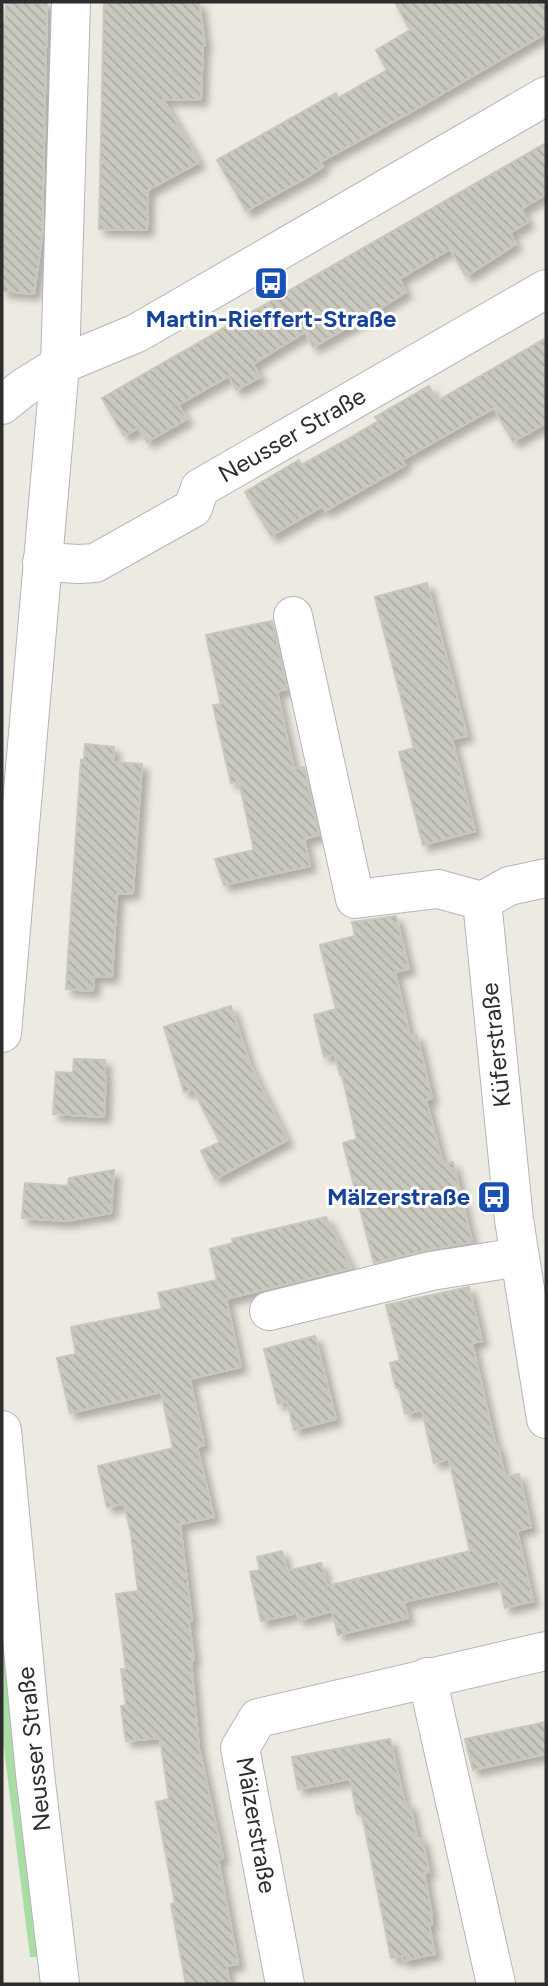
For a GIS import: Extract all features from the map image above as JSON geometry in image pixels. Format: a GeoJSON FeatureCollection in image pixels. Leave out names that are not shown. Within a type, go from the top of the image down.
{"type":"FeatureCollection","features":[{"type":"Feature","properties":{"kind":"street"},"geometry":{"type":"LineString","coordinates":[[2,1033],[60,365],[71,2]]}},
{"type":"Feature","properties":{"kind":"street"},"geometry":{"type":"LineString","coordinates":[[2,405],[60,365],[138,333],[546,96]]}},
{"type":"Feature","properties":{"kind":"street","name":"Neusser Straße"},"geometry":{"type":"LineString","coordinates":[[42,562],[88,564],[111,556],[193,508],[200,488],[546,289]]}},
{"type":"Feature","properties":{"kind":"street"},"geometry":{"type":"LineString","coordinates":[[293,616],[355,899],[438,889],[482,901],[509,886],[546,878]]}},
{"type":"Feature","properties":{"kind":"street","name":"Küferstraße"},"geometry":{"type":"LineString","coordinates":[[482,901],[519,1257],[545,1409]]}},
{"type":"Feature","properties":{"kind":"street"},"geometry":{"type":"LineString","coordinates":[[269,1311],[431,1271],[519,1257]]}},
{"type":"Feature","properties":{"kind":"street","name":"Neusser Straße"},"geometry":{"type":"LineString","coordinates":[[2,1430],[35,1774],[60,1984]]}},
{"type":"Feature","properties":{"kind":"street","name":"Mälzerstraße"},"geometry":{"type":"LineString","coordinates":[[285,1984],[240,1748],[258,1718],[546,1651]]}},
{"type":"Feature","properties":{"kind":"street"},"geometry":{"type":"LineString","coordinates":[[428,1677],[496,1984]]}},
{"type":"Feature","properties":{"kind":"green space"},"geometry":{"type":"Polygon","coordinates":[[[2,1624],[40,1957],[30,1957],[5,1757],[2,1725],[2,1624]]]}},
{"type":"Feature","properties":{"kind":"building"},"geometry":{"type":"Polygon","coordinates":[[[6,2],[47,2],[42,237],[34,294],[2,291],[2,24],[5,22],[6,2]]]}},
{"type":"Feature","properties":{"kind":"building"},"geometry":{"type":"Polygon","coordinates":[[[104,2],[199,2],[205,45],[201,100],[163,99],[199,162],[148,190],[147,230],[99,229],[104,2]]]}},
{"type":"Feature","properties":{"kind":"building"},"geometry":{"type":"Polygon","coordinates":[[[395,2],[546,2],[546,33],[320,162],[323,167],[246,211],[217,160],[336,93],[338,98],[387,70],[376,50],[410,30],[395,2]]]}},
{"type":"Feature","properties":{"kind":"building"},"geometry":{"type":"Polygon","coordinates":[[[546,143],[546,194],[521,209],[528,222],[510,233],[516,244],[466,276],[450,249],[399,279],[406,292],[371,314],[313,347],[305,332],[253,364],[260,377],[236,390],[229,376],[178,405],[187,419],[147,442],[138,428],[124,436],[102,398],[546,143]]]}},
{"type":"Feature","properties":{"kind":"building"},"geometry":{"type":"Polygon","coordinates":[[[546,338],[546,423],[513,442],[494,408],[402,460],[405,465],[325,511],[323,506],[271,536],[245,492],[299,460],[301,465],[353,436],[378,421],[375,417],[429,386],[437,401],[546,338]]]}},
{"type":"Feature","properties":{"kind":"building"},"geometry":{"type":"Polygon","coordinates":[[[427,583],[467,736],[452,739],[475,831],[423,845],[399,752],[414,748],[375,597],[427,583]]]}},
{"type":"Feature","properties":{"kind":"building"},"geometry":{"type":"Polygon","coordinates":[[[272,621],[287,689],[277,691],[288,743],[294,769],[304,767],[319,835],[304,839],[310,866],[224,885],[215,859],[254,850],[239,781],[231,783],[213,705],[221,704],[206,635],[272,621]]]}},
{"type":"Feature","properties":{"kind":"building"},"geometry":{"type":"Polygon","coordinates":[[[85,744],[114,747],[113,762],[142,764],[133,893],[117,894],[112,977],[94,976],[93,991],[66,989],[81,760],[84,760],[85,744]]]}},
{"type":"Feature","properties":{"kind":"building"},"geometry":{"type":"Polygon","coordinates":[[[396,916],[409,969],[395,972],[410,1036],[417,1035],[432,1098],[426,1100],[443,1164],[453,1162],[472,1242],[374,1263],[343,1143],[357,1139],[342,1075],[335,1054],[324,1057],[314,1015],[336,1009],[320,945],[355,936],[352,922],[396,916]]]}},
{"type":"Feature","properties":{"kind":"building"},"geometry":{"type":"Polygon","coordinates":[[[231,1006],[250,1065],[287,1140],[215,1179],[201,1151],[220,1142],[193,1089],[184,1092],[164,1027],[231,1006]]]}},
{"type":"Feature","properties":{"kind":"building"},"geometry":{"type":"Polygon","coordinates":[[[74,1059],[105,1060],[104,1117],[53,1114],[56,1072],[73,1073],[74,1059]]]}},
{"type":"Feature","properties":{"kind":"building"},"geometry":{"type":"Polygon","coordinates":[[[114,1170],[111,1213],[66,1221],[22,1218],[25,1183],[68,1186],[69,1178],[114,1170]]]}},
{"type":"Feature","properties":{"kind":"building"},"geometry":{"type":"Polygon","coordinates":[[[326,1217],[351,1268],[226,1299],[241,1367],[190,1379],[204,1445],[197,1447],[214,1517],[180,1524],[192,1621],[189,1621],[194,1660],[191,1661],[199,1749],[223,1858],[218,1859],[238,1964],[226,1966],[230,1984],[186,1984],[171,1904],[175,1903],[156,1802],[169,1799],[160,1738],[126,1741],[121,1706],[126,1705],[121,1669],[126,1669],[116,1594],[138,1591],[131,1533],[124,1504],[107,1507],[98,1466],[173,1448],[161,1392],[70,1413],[57,1358],[76,1354],[71,1327],[162,1309],[158,1293],[217,1280],[210,1249],[233,1243],[232,1239],[326,1217]]]}},
{"type":"Feature","properties":{"kind":"building"},"geometry":{"type":"Polygon","coordinates":[[[469,1287],[482,1341],[472,1343],[496,1447],[498,1446],[505,1477],[519,1474],[531,1527],[517,1531],[533,1601],[505,1608],[499,1580],[404,1602],[408,1618],[338,1635],[332,1611],[299,1620],[297,1613],[261,1621],[250,1572],[260,1570],[257,1557],[282,1551],[287,1571],[321,1563],[327,1586],[470,1551],[449,1459],[434,1463],[422,1410],[405,1414],[399,1388],[396,1388],[390,1363],[400,1360],[386,1305],[469,1287]]]}},
{"type":"Feature","properties":{"kind":"building"},"geometry":{"type":"Polygon","coordinates":[[[315,1336],[336,1419],[294,1430],[287,1401],[278,1404],[264,1349],[315,1336]]]}},
{"type":"Feature","properties":{"kind":"building"},"geometry":{"type":"Polygon","coordinates":[[[546,1722],[546,1754],[473,1770],[465,1739],[546,1722]]]}},
{"type":"Feature","properties":{"kind":"building"},"geometry":{"type":"Polygon","coordinates":[[[390,1739],[405,1805],[410,1804],[417,1838],[422,1838],[429,1872],[424,1873],[435,1954],[403,1961],[402,1956],[391,1958],[362,1814],[357,1814],[350,1779],[298,1789],[292,1757],[390,1739]]]}},
{"type":"Feature","properties":{"kind":"place","name":"Martin-Rieffert-Straße"},"geometry":{"type":"Point","coordinates":[271,283]}},
{"type":"Feature","properties":{"kind":"place","name":"Mälzerstraße"},"geometry":{"type":"Point","coordinates":[494,1197]}}]}
